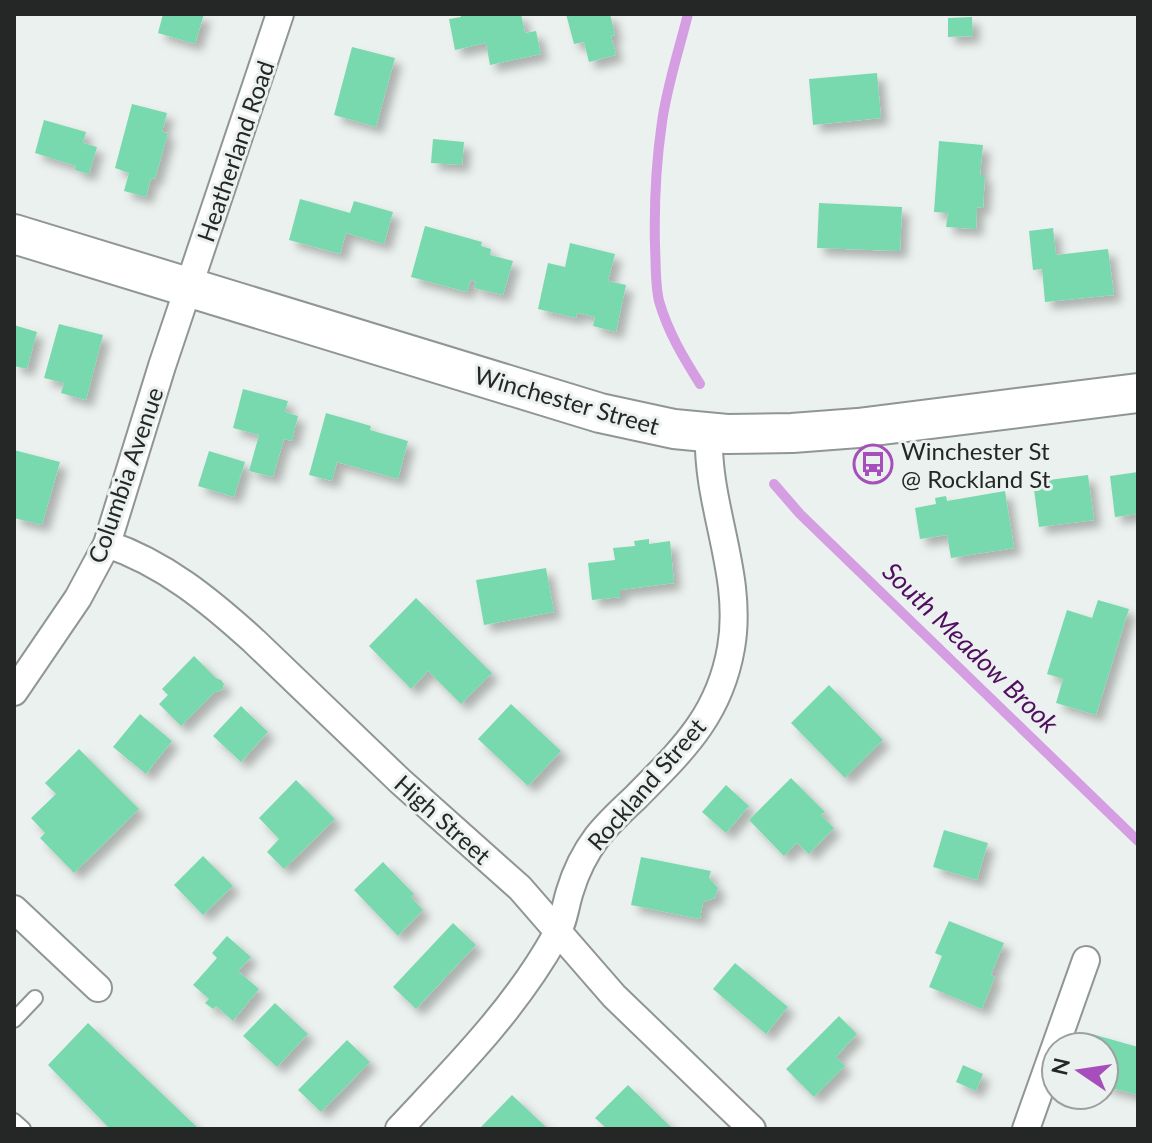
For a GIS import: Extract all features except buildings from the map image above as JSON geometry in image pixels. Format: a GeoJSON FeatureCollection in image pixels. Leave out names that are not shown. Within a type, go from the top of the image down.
{"type":"FeatureCollection","features":[{"type":"Feature","properties":{"kind":"street","name":"Heatherland Road"},"geometry":{"type":"LineString","coordinates":[[189,288],[280,14]]}},
{"type":"Feature","properties":{"kind":"street","name":"Winchester Street"},"geometry":{"type":"LineString","coordinates":[[14,234],[600,413],[674,429],[727,434],[858,428],[1138,393]]}},
{"type":"Feature","properties":{"kind":"street","name":"Columbia Avenue"},"geometry":{"type":"LineString","coordinates":[[14,692],[78,598],[107,544],[189,288]]}},
{"type":"Feature","properties":{"kind":"street","name":"Rockland Street"},"geometry":{"type":"LineString","coordinates":[[399,1129],[521,992],[558,933],[585,855],[612,821],[694,735],[719,694],[731,646],[734,596],[710,468],[709,433]]}},
{"type":"Feature","properties":{"kind":"street","name":"High Street"},"geometry":{"type":"LineString","coordinates":[[107,544],[157,565],[229,619],[418,797],[499,868],[614,996],[752,1129]]}},
{"type":"Feature","properties":{"kind":"street"},"geometry":{"type":"LineString","coordinates":[[14,909],[98,988]]}},
{"type":"Feature","properties":{"kind":"street"},"geometry":{"type":"LineString","coordinates":[[1026,1129],[1086,960]]}},
{"type":"Feature","properties":{"kind":"lane"},"geometry":{"type":"LineString","coordinates":[[14,1020],[35,998]]}},
{"type":"Feature","properties":{"kind":"lane"},"geometry":{"type":"LineString","coordinates":[[14,1121],[23,1129]]}},
{"type":"Feature","properties":{"kind":"waterway","name":"South Meadow Brook"},"geometry":{"type":"LineString","coordinates":[[688,14],[667,95],[660,137],[655,199],[656,274],[659,301],[667,323],[700,384]]}},
{"type":"Feature","properties":{"kind":"waterway","name":"South Meadow Brook"},"geometry":{"type":"LineString","coordinates":[[774,484],[800,514],[1138,841]]}},
{"type":"Feature","properties":{"kind":"place","name":"Winchester St @ Rockland St"},"geometry":{"type":"Point","coordinates":[873,464]}}]}
